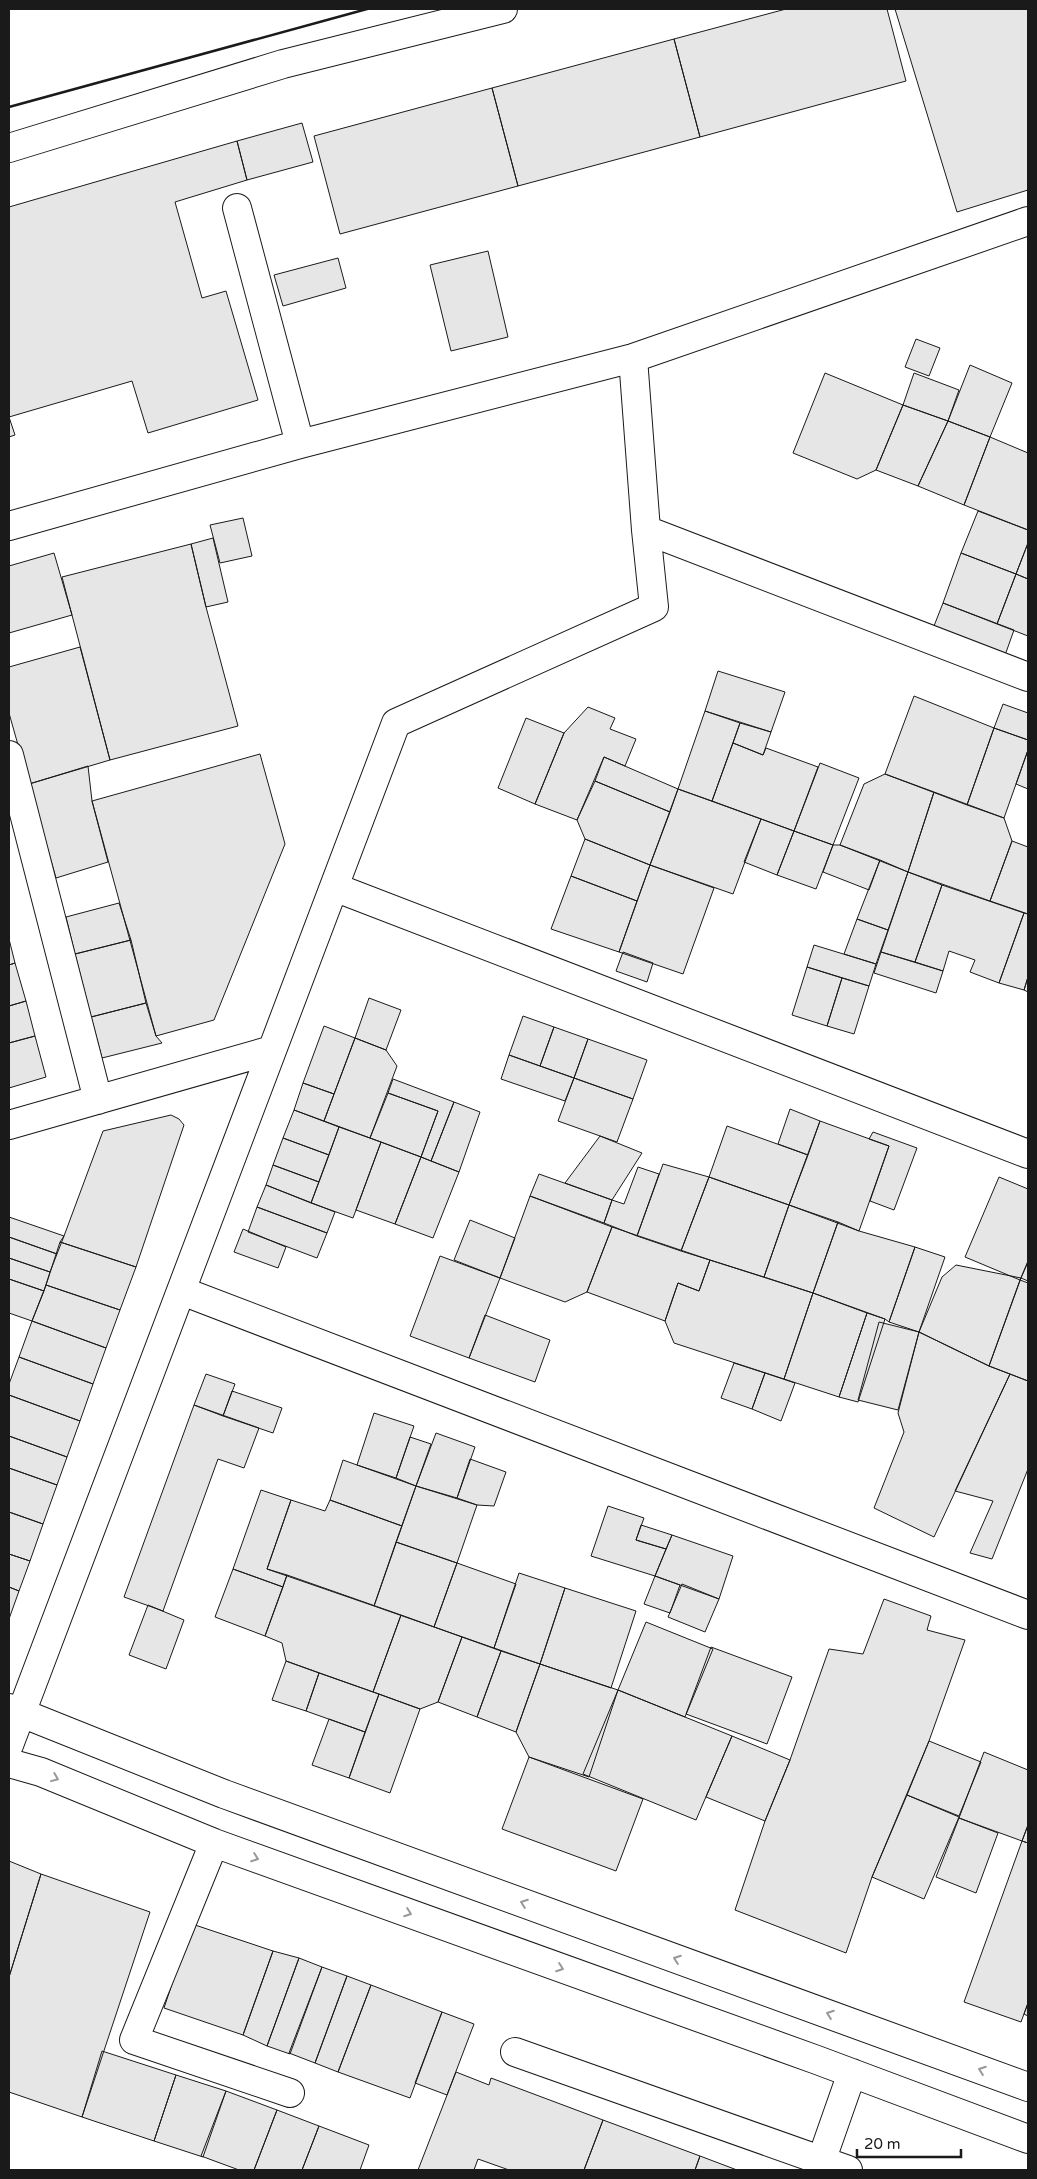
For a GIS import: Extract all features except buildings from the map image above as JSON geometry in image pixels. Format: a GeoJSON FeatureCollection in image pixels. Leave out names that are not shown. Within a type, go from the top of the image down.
{"type":"FeatureCollection","features":[{"type":"Feature","properties":{"kind":"street"},"geometry":{"type":"LineString","coordinates":[[9,148],[283,64],[503,9]]}},
{"type":"Feature","properties":{"kind":"street"},"geometry":{"type":"LineString","coordinates":[[237,208],[300,444]]}},
{"type":"Feature","properties":{"kind":"street"},"geometry":{"type":"LineString","coordinates":[[9,526],[300,444],[632,358],[1028,221]]}},
{"type":"Feature","properties":{"kind":"street"},"geometry":{"type":"LineString","coordinates":[[9,1745],[16,1710],[182,1291],[396,723],[654,607],[632,358]]}},
{"type":"Feature","properties":{"kind":"street"},"geometry":{"type":"LineString","coordinates":[[646,530],[1028,677]]}},
{"type":"Feature","properties":{"kind":"street"},"geometry":{"type":"LineString","coordinates":[[10,767],[98,1100]]}},
{"type":"Feature","properties":{"kind":"street"},"geometry":{"type":"LineString","coordinates":[[334,887],[1028,1154]]}},
{"type":"Feature","properties":{"kind":"street"},"geometry":{"type":"LineString","coordinates":[[9,1125],[272,1050]]}},
{"type":"Feature","properties":{"kind":"street"},"geometry":{"type":"LineString","coordinates":[[182,1291],[1028,1615]]}},
{"type":"Feature","properties":{"kind":"street"},"geometry":{"type":"LineString","coordinates":[[16,1710],[224,1794],[1028,2086]]}},
{"type":"Feature","properties":{"kind":"street"},"geometry":{"type":"LineString","coordinates":[[9,1763],[40,1772],[214,1843],[852,2073],[1028,2139]]}},
{"type":"Feature","properties":{"kind":"street"},"geometry":{"type":"LineString","coordinates":[[214,1843],[134,2040],[290,2093]]}},
{"type":"Feature","properties":{"kind":"street"},"geometry":{"type":"LineString","coordinates":[[515,2052],[820,2166],[848,2170]]}},
{"type":"Feature","properties":{"kind":"street"},"geometry":{"type":"LineString","coordinates":[[820,2166],[852,2073]]}},
{"type":"Feature","properties":{"kind":"wall"},"geometry":{"type":"LineString","coordinates":[[9,107],[367,9]]}}]}
